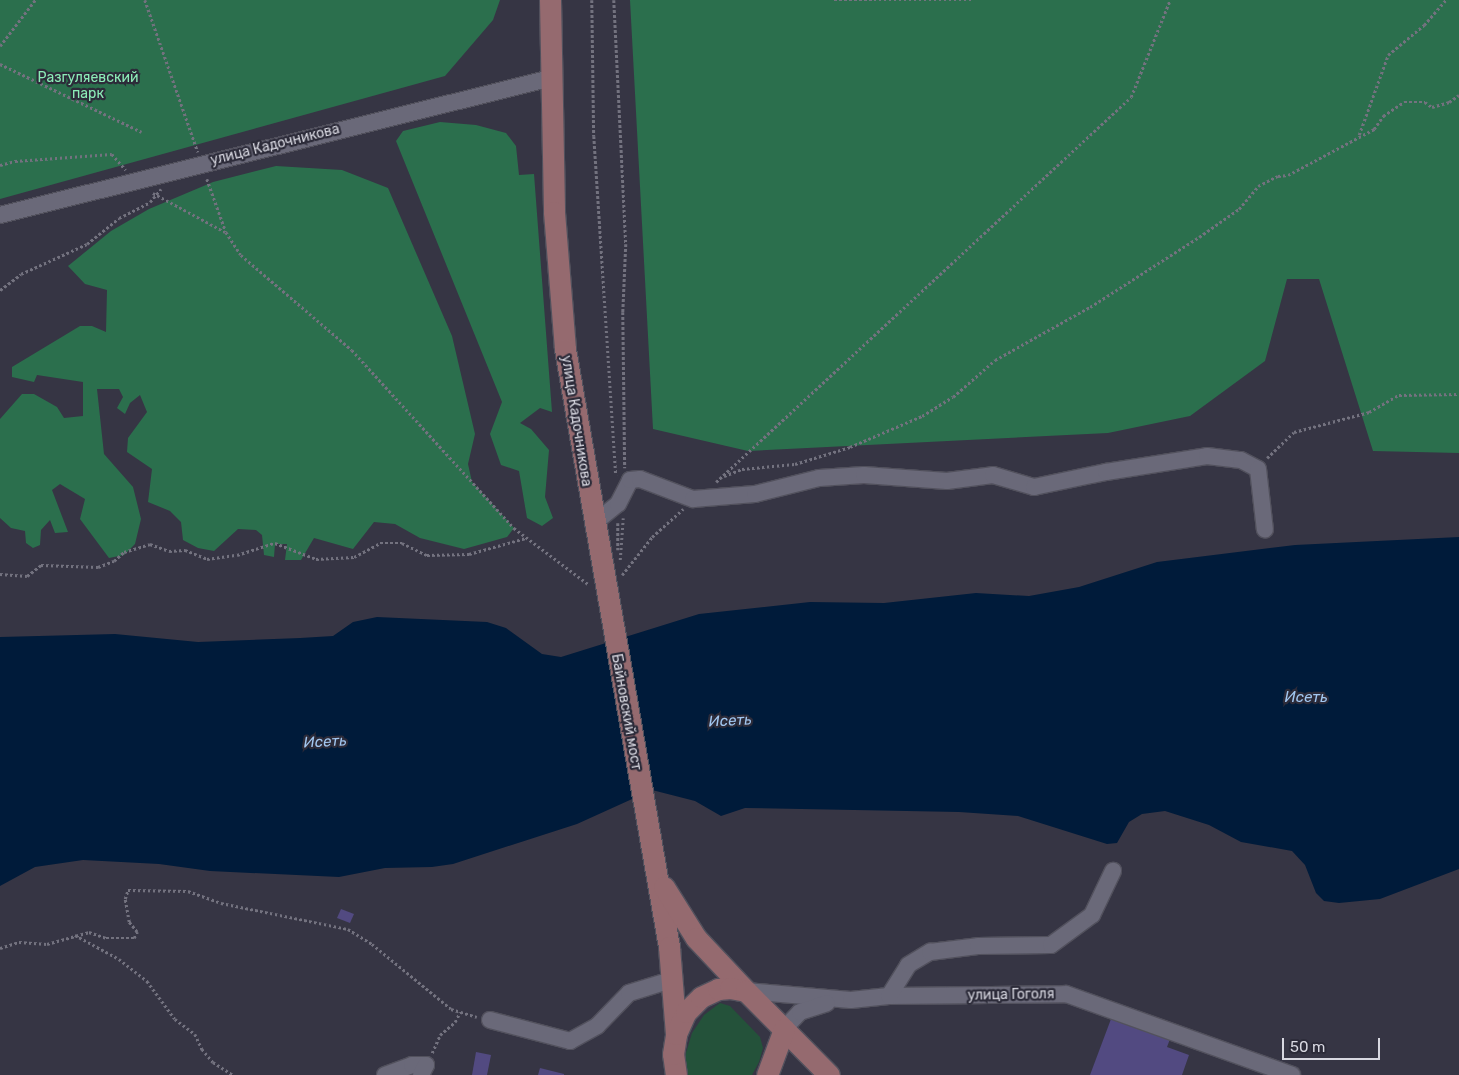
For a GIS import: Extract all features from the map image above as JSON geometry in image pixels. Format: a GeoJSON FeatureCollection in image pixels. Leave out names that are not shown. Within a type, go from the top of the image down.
{"type":"FeatureCollection","features":[{"type":"Feature","properties":{"kind":"main road","name":"улица Кадочникова"},"geometry":{"type":"LineString","coordinates":[[550,0],[554,212],[561,311],[570,390],[604,582]]}},
{"type":"Feature","properties":{"kind":"main road","name":"Байновский мост"},"geometry":{"type":"LineString","coordinates":[[604,582],[648,838]]}},
{"type":"Feature","properties":{"kind":"main road"},"geometry":{"type":"LineString","coordinates":[[648,838],[674,980],[676,1075]]}},
{"type":"Feature","properties":{"kind":"main road"},"geometry":{"type":"LineString","coordinates":[[648,838],[662,882],[684,922],[746,991],[829,1075]]}},
{"type":"Feature","properties":{"kind":"main road"},"geometry":{"type":"LineString","coordinates":[[668,1075],[675,1044],[686,1012],[701,997],[718,989],[746,991]]}},
{"type":"Feature","properties":{"kind":"main road"},"geometry":{"type":"LineString","coordinates":[[767,1075],[784,1030]]}},
{"type":"Feature","properties":{"kind":"street","name":"улица Кадочникова"},"geometry":{"type":"LineString","coordinates":[[0,215],[551,78]]}},
{"type":"Feature","properties":{"kind":"street"},"geometry":{"type":"LineString","coordinates":[[593,524],[630,480],[640,479],[693,499],[755,494],[819,478],[864,475],[947,481],[994,475],[1034,487],[1097,473],[1207,456],[1241,460],[1258,469],[1264,530]]}},
{"type":"Feature","properties":{"kind":"street"},"geometry":{"type":"LineString","coordinates":[[889,996],[908,965],[930,952],[978,946],[1050,945],[1092,915],[1113,871]]}},
{"type":"Feature","properties":{"kind":"street"},"geometry":{"type":"LineString","coordinates":[[490,1020],[570,1041],[598,1026],[629,994],[674,980]]}},
{"type":"Feature","properties":{"kind":"street","name":"улица Гоголя"},"geometry":{"type":"LineString","coordinates":[[746,991],[852,1000],[889,996],[1066,994],[1292,1075]]}},
{"type":"Feature","properties":{"kind":"street"},"geometry":{"type":"LineString","coordinates":[[784,1030],[800,1012],[825,1003],[852,1000]]}},
{"type":"Feature","properties":{"kind":"street"},"geometry":{"type":"LineString","coordinates":[[386,1075],[412,1065],[423,1070]]}},
{"type":"Feature","properties":{"kind":"path"},"geometry":{"type":"LineString","coordinates":[[0,46],[35,0]]}},
{"type":"Feature","properties":{"kind":"path"},"geometry":{"type":"LineString","coordinates":[[145,0],[226,232],[241,255],[352,350],[514,528],[526,538],[604,582]]}},
{"type":"Feature","properties":{"kind":"path"},"geometry":{"type":"LineString","coordinates":[[592,0],[594,136],[620,490],[604,582]]}},
{"type":"Feature","properties":{"kind":"path"},"geometry":{"type":"LineString","coordinates":[[604,582],[620,490],[626,244],[614,0]]}},
{"type":"Feature","properties":{"kind":"path"},"geometry":{"type":"LineString","coordinates":[[834,0],[972,0]]}},
{"type":"Feature","properties":{"kind":"path"},"geometry":{"type":"LineString","coordinates":[[604,582],[693,499],[723,476],[1131,98],[1170,0]]}},
{"type":"Feature","properties":{"kind":"path"},"geometry":{"type":"LineString","coordinates":[[1358,136],[1388,55],[1424,25],[1446,0]]}},
{"type":"Feature","properties":{"kind":"path"},"geometry":{"type":"LineString","coordinates":[[0,64],[142,132]]}},
{"type":"Feature","properties":{"kind":"path"},"geometry":{"type":"LineString","coordinates":[[723,476],[742,469],[795,464],[850,447],[922,416],[953,397],[994,360],[1090,307],[1199,237],[1239,209],[1258,186],[1278,176],[1288,175],[1374,129],[1382,116],[1404,102],[1425,102],[1432,107],[1449,102],[1459,95]]}},
{"type":"Feature","properties":{"kind":"path"},"geometry":{"type":"LineString","coordinates":[[0,290],[21,274],[87,244],[120,218],[150,202],[175,170]]}},
{"type":"Feature","properties":{"kind":"path"},"geometry":{"type":"LineString","coordinates":[[1258,469],[1282,440],[1294,432],[1369,412],[1399,395],[1459,394]]}},
{"type":"Feature","properties":{"kind":"path"},"geometry":{"type":"LineString","coordinates":[[0,574],[27,576],[41,565],[98,567],[114,561],[124,552],[150,544],[169,551],[185,550],[207,559],[237,555],[275,543],[316,559],[354,557],[380,543],[402,543],[427,556],[469,554],[526,538]]}},
{"type":"Feature","properties":{"kind":"path"},"geometry":{"type":"LineString","coordinates":[[0,948],[19,942],[47,944],[64,940],[74,934],[89,932],[106,938],[134,938],[137,932],[128,922],[125,899],[128,890],[188,891],[221,903],[348,929],[372,944],[451,1009],[490,1020]]}},
{"type":"Feature","properties":{"kind":"path"},"geometry":{"type":"LineString","coordinates":[[74,934],[119,959],[147,981],[174,1019],[195,1034],[207,1056],[233,1075]]}},
{"type":"Feature","properties":{"kind":"path"},"geometry":{"type":"LineString","coordinates":[[423,1070],[440,1035],[455,1022],[460,1012]]}},
{"type":"Feature","properties":{"kind":"green space","name":"Разгуляевский парк"},"geometry":{"type":"Polygon","coordinates":[[[0,0],[500,0],[493,20],[445,76],[0,199],[0,0]]]}},
{"type":"Feature","properties":{"kind":"green space"},"geometry":{"type":"Polygon","coordinates":[[[630,0],[1459,0],[1459,453],[1373,451],[1319,279],[1287,279],[1265,361],[1190,416],[1108,433],[748,451],[653,429],[630,0]]]}},
{"type":"Feature","properties":{"kind":"green space"},"geometry":{"type":"Polygon","coordinates":[[[440,122],[476,125],[506,133],[516,146],[519,175],[534,174],[552,412],[540,408],[520,423],[531,429],[549,450],[545,497],[553,518],[542,526],[527,518],[519,471],[501,465],[490,434],[502,402],[396,141],[403,131],[440,122]]]}},
{"type":"Feature","properties":{"kind":"green space"},"geometry":{"type":"Polygon","coordinates":[[[276,166],[342,170],[388,188],[452,336],[475,434],[468,464],[472,482],[514,528],[507,537],[464,549],[420,538],[395,524],[374,522],[353,549],[314,538],[301,560],[285,560],[287,544],[275,544],[274,557],[264,555],[262,535],[256,530],[238,529],[214,551],[198,548],[183,540],[181,522],[170,511],[148,502],[152,469],[127,452],[128,438],[147,412],[140,395],[130,403],[125,414],[117,408],[123,397],[119,389],[97,389],[104,454],[133,487],[141,519],[135,544],[124,555],[109,558],[80,519],[85,499],[60,484],[52,490],[68,532],[55,533],[50,520],[41,530],[40,545],[33,548],[26,543],[25,531],[11,528],[0,518],[0,419],[22,394],[34,394],[57,407],[64,418],[83,416],[83,382],[37,375],[34,382],[12,377],[12,367],[80,326],[92,326],[106,332],[107,290],[85,284],[68,266],[111,231],[149,209],[213,182],[276,166]]]}},
{"type":"Feature","properties":{"kind":"green space"},"geometry":{"type":"Polygon","coordinates":[[[720,1003],[730,1006],[760,1037],[763,1048],[759,1062],[752,1075],[687,1075],[685,1056],[692,1033],[704,1015],[720,1003]]]}},
{"type":"Feature","properties":{"kind":"water","name":"Исеть"},"geometry":{"type":"Polygon","coordinates":[[[1459,537],[1459,869],[1380,899],[1339,903],[1324,901],[1316,893],[1305,865],[1292,851],[1241,842],[1209,825],[1165,811],[1142,814],[1129,822],[1117,843],[1107,844],[1018,816],[959,812],[745,808],[721,816],[695,801],[652,790],[577,824],[453,864],[432,867],[385,868],[339,877],[210,871],[159,864],[83,860],[35,867],[0,886],[0,637],[115,634],[198,642],[300,638],[333,636],[353,622],[377,617],[487,622],[506,628],[542,654],[561,657],[699,614],[810,602],[884,603],[976,593],[1029,596],[1079,587],[1157,562],[1295,545],[1459,537]]]}},
{"type":"Feature","properties":{"kind":"building"},"geometry":{"type":"Polygon","coordinates":[[[341,909],[354,914],[350,923],[337,918],[341,909]]]}},
{"type":"Feature","properties":{"kind":"building"},"geometry":{"type":"Polygon","coordinates":[[[1111,1019],[1170,1039],[1167,1047],[1189,1055],[1182,1075],[1090,1075],[1111,1019]]]}},
{"type":"Feature","properties":{"kind":"building"},"geometry":{"type":"Polygon","coordinates":[[[476,1052],[491,1055],[487,1075],[472,1075],[476,1052]]]}},
{"type":"Feature","properties":{"kind":"building"},"geometry":{"type":"Polygon","coordinates":[[[540,1068],[564,1074],[564,1075],[538,1075],[540,1068]]]}}]}
